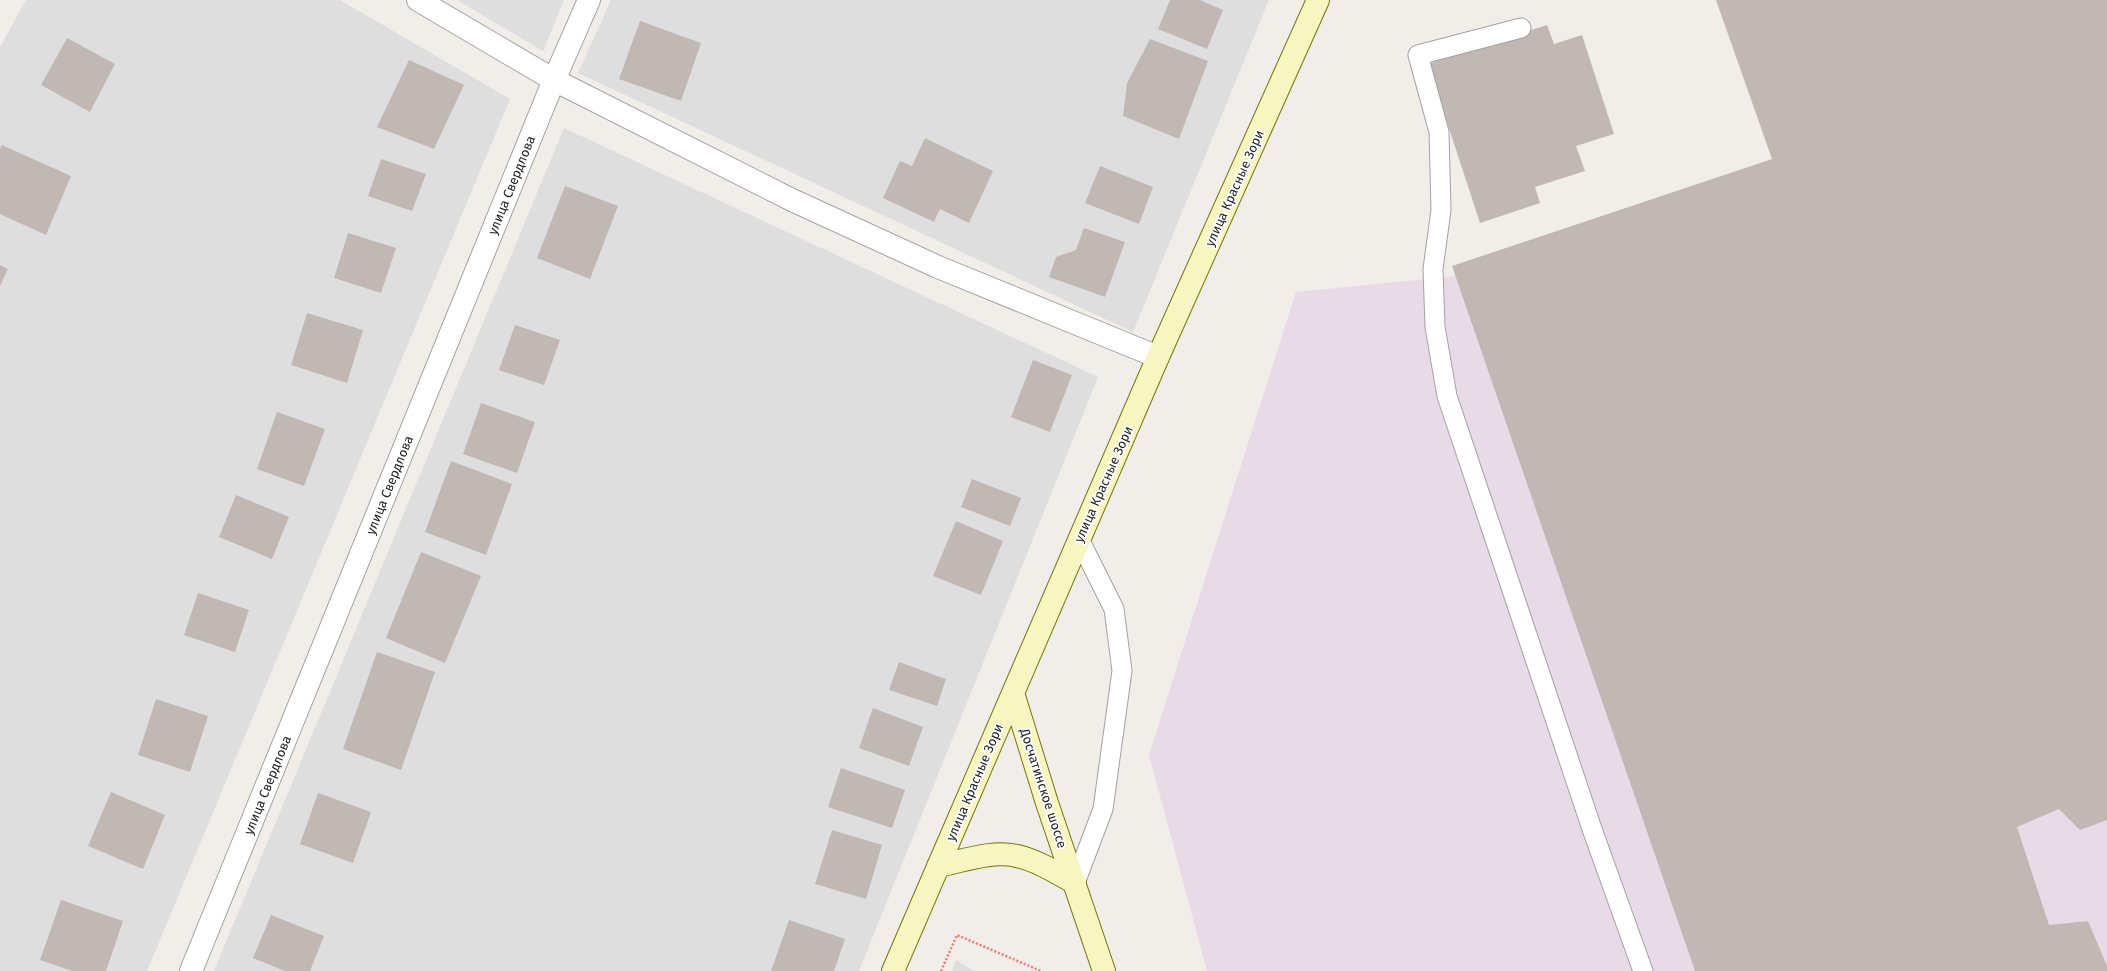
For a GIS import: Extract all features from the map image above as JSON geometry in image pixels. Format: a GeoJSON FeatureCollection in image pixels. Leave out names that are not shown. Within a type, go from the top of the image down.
{"type":"FeatureCollection","features":[{"type":"Feature","properties":{"kind":"main road","name":"улица Красные Зори"},"geometry":{"type":"LineString","coordinates":[[893,971],[1158,357],[1318,0]]}},
{"type":"Feature","properties":{"kind":"main road","name":"Досчатинское шоссе"},"geometry":{"type":"LineString","coordinates":[[1013,693],[1047,803],[1104,971]]}},
{"type":"Feature","properties":{"kind":"main road","name":"Досчатинское шоссе"},"geometry":{"type":"LineString","coordinates":[[938,866],[993,855],[1016,856],[1041,864],[1075,883]]}},
{"type":"Feature","properties":{"kind":"street"},"geometry":{"type":"LineString","coordinates":[[418,0],[554,80],[807,207],[938,267],[1158,357]]}},
{"type":"Feature","properties":{"kind":"street","name":"улица Свердлова"},"geometry":{"type":"LineString","coordinates":[[191,971],[554,80],[589,0]]}},
{"type":"Feature","properties":{"kind":"lane"},"geometry":{"type":"LineString","coordinates":[[1521,28],[1418,55],[1439,132],[1441,210],[1433,269],[1435,327],[1447,396],[1589,822],[1643,971]]}},
{"type":"Feature","properties":{"kind":"lane"},"geometry":{"type":"LineString","coordinates":[[1075,883],[1103,809],[1122,671],[1114,609],[1079,539]]}},
{"type":"Feature","properties":{"kind":"path"},"geometry":{"type":"LineString","coordinates":[[941,971],[957,935],[1041,971]]}},
{"type":"Feature","properties":{"kind":"shaded area"},"geometry":{"type":"Polygon","coordinates":[[[26,0],[340,0],[510,99],[147,971],[0,971],[0,47],[26,0]]]}},
{"type":"Feature","properties":{"kind":"shaded area"},"geometry":{"type":"Polygon","coordinates":[[[457,0],[564,0],[543,51],[457,0]]]}},
{"type":"Feature","properties":{"kind":"shaded area"},"geometry":{"type":"Polygon","coordinates":[[[611,0],[1269,0],[1133,332],[578,73],[611,0]]]}},
{"type":"Feature","properties":{"kind":"shaded area"},"geometry":{"type":"Polygon","coordinates":[[[2107,0],[2107,971],[1207,971],[1149,755],[1296,292],[1487,273],[1806,161],[2107,0]]]}},
{"type":"Feature","properties":{"kind":"shaded area"},"geometry":{"type":"Polygon","coordinates":[[[564,128],[1098,377],[859,971],[214,971],[564,128]]]}},
{"type":"Feature","properties":{"kind":"shaded area"},"geometry":{"type":"Polygon","coordinates":[[[956,960],[974,971],[952,971],[956,960]]]}},
{"type":"Feature","properties":{"kind":"building"},"geometry":{"type":"Polygon","coordinates":[[[1170,0],[1200,0],[1223,10],[1207,49],[1158,29],[1170,0]]]}},
{"type":"Feature","properties":{"kind":"building"},"geometry":{"type":"Polygon","coordinates":[[[1716,0],[2107,0],[2107,820],[2080,830],[2059,809],[2017,827],[2049,925],[2088,921],[2107,966],[2107,971],[1695,971],[1452,266],[1772,159],[1716,0]]]}},
{"type":"Feature","properties":{"kind":"building"},"geometry":{"type":"Polygon","coordinates":[[[640,21],[701,43],[681,101],[619,79],[640,21]]]}},
{"type":"Feature","properties":{"kind":"building"},"geometry":{"type":"Polygon","coordinates":[[[1547,25],[1554,44],[1582,35],[1614,134],[1576,146],[1585,171],[1535,187],[1540,203],[1480,223],[1428,64],[1547,25]]]}},
{"type":"Feature","properties":{"kind":"building"},"geometry":{"type":"Polygon","coordinates":[[[67,38],[115,64],[90,112],[41,85],[67,38]]]}},
{"type":"Feature","properties":{"kind":"building"},"geometry":{"type":"Polygon","coordinates":[[[1150,39],[1208,61],[1179,139],[1123,116],[1127,83],[1150,39]]]}},
{"type":"Feature","properties":{"kind":"building"},"geometry":{"type":"Polygon","coordinates":[[[409,60],[464,85],[434,149],[377,127],[409,60]]]}},
{"type":"Feature","properties":{"kind":"building"},"geometry":{"type":"Polygon","coordinates":[[[925,138],[993,171],[969,223],[940,209],[934,222],[883,198],[900,161],[912,166],[925,138]]]}},
{"type":"Feature","properties":{"kind":"building"},"geometry":{"type":"Polygon","coordinates":[[[2,145],[71,176],[46,235],[0,214],[0,149],[2,145]]]}},
{"type":"Feature","properties":{"kind":"building"},"geometry":{"type":"Polygon","coordinates":[[[381,159],[426,174],[412,211],[368,196],[381,159]]]}},
{"type":"Feature","properties":{"kind":"building"},"geometry":{"type":"Polygon","coordinates":[[[1100,166],[1153,187],[1139,224],[1085,203],[1100,166]]]}},
{"type":"Feature","properties":{"kind":"building"},"geometry":{"type":"Polygon","coordinates":[[[565,186],[618,206],[590,279],[537,258],[565,186]]]}},
{"type":"Feature","properties":{"kind":"building"},"geometry":{"type":"Polygon","coordinates":[[[1084,228],[1125,242],[1105,297],[1049,277],[1056,257],[1076,250],[1084,228]]]}},
{"type":"Feature","properties":{"kind":"building"},"geometry":{"type":"Polygon","coordinates":[[[348,233],[396,248],[381,293],[334,278],[348,233]]]}},
{"type":"Feature","properties":{"kind":"building"},"geometry":{"type":"Polygon","coordinates":[[[0,265],[8,269],[0,286],[0,265]]]}},
{"type":"Feature","properties":{"kind":"building"},"geometry":{"type":"Polygon","coordinates":[[[307,313],[363,330],[347,383],[291,365],[307,313]]]}},
{"type":"Feature","properties":{"kind":"building"},"geometry":{"type":"Polygon","coordinates":[[[515,325],[560,340],[544,385],[499,370],[515,325]]]}},
{"type":"Feature","properties":{"kind":"building"},"geometry":{"type":"Polygon","coordinates":[[[1033,360],[1072,375],[1050,432],[1011,417],[1033,360]]]}},
{"type":"Feature","properties":{"kind":"building"},"geometry":{"type":"Polygon","coordinates":[[[481,403],[535,422],[517,473],[463,454],[481,403]]]}},
{"type":"Feature","properties":{"kind":"building"},"geometry":{"type":"Polygon","coordinates":[[[277,412],[325,429],[304,486],[257,469],[277,412]]]}},
{"type":"Feature","properties":{"kind":"building"},"geometry":{"type":"Polygon","coordinates":[[[451,461],[512,484],[486,555],[425,532],[451,461]]]}},
{"type":"Feature","properties":{"kind":"building"},"geometry":{"type":"Polygon","coordinates":[[[972,479],[1021,498],[1010,526],[961,507],[972,479]]]}},
{"type":"Feature","properties":{"kind":"building"},"geometry":{"type":"Polygon","coordinates":[[[236,495],[289,517],[272,559],[219,537],[236,495]]]}},
{"type":"Feature","properties":{"kind":"building"},"geometry":{"type":"Polygon","coordinates":[[[956,521],[1003,541],[981,595],[933,576],[956,521]]]}},
{"type":"Feature","properties":{"kind":"building"},"geometry":{"type":"Polygon","coordinates":[[[421,552],[481,576],[445,663],[386,638],[421,552]]]}},
{"type":"Feature","properties":{"kind":"building"},"geometry":{"type":"Polygon","coordinates":[[[198,593],[249,610],[235,652],[184,635],[198,593]]]}},
{"type":"Feature","properties":{"kind":"building"},"geometry":{"type":"Polygon","coordinates":[[[377,652],[435,672],[401,770],[343,749],[377,652]]]}},
{"type":"Feature","properties":{"kind":"building"},"geometry":{"type":"Polygon","coordinates":[[[899,662],[946,679],[937,706],[889,690],[899,662]]]}},
{"type":"Feature","properties":{"kind":"building"},"geometry":{"type":"Polygon","coordinates":[[[156,699],[208,716],[190,772],[138,755],[156,699]]]}},
{"type":"Feature","properties":{"kind":"building"},"geometry":{"type":"Polygon","coordinates":[[[873,708],[923,727],[909,766],[859,748],[873,708]]]}},
{"type":"Feature","properties":{"kind":"building"},"geometry":{"type":"Polygon","coordinates":[[[841,768],[905,790],[892,828],[828,807],[841,768]]]}},
{"type":"Feature","properties":{"kind":"building"},"geometry":{"type":"Polygon","coordinates":[[[111,792],[165,815],[143,869],[88,846],[111,792]]]}},
{"type":"Feature","properties":{"kind":"building"},"geometry":{"type":"Polygon","coordinates":[[[318,793],[371,812],[353,863],[300,844],[318,793]]]}},
{"type":"Feature","properties":{"kind":"building"},"geometry":{"type":"Polygon","coordinates":[[[832,830],[882,845],[866,899],[815,884],[832,830]]]}},
{"type":"Feature","properties":{"kind":"building"},"geometry":{"type":"Polygon","coordinates":[[[61,900],[123,921],[106,971],[72,971],[40,960],[61,900]]]}},
{"type":"Feature","properties":{"kind":"building"},"geometry":{"type":"Polygon","coordinates":[[[271,915],[324,936],[310,971],[285,971],[253,958],[271,915]]]}},
{"type":"Feature","properties":{"kind":"building"},"geometry":{"type":"Polygon","coordinates":[[[789,920],[845,939],[834,971],[771,971],[789,920]]]}}]}
